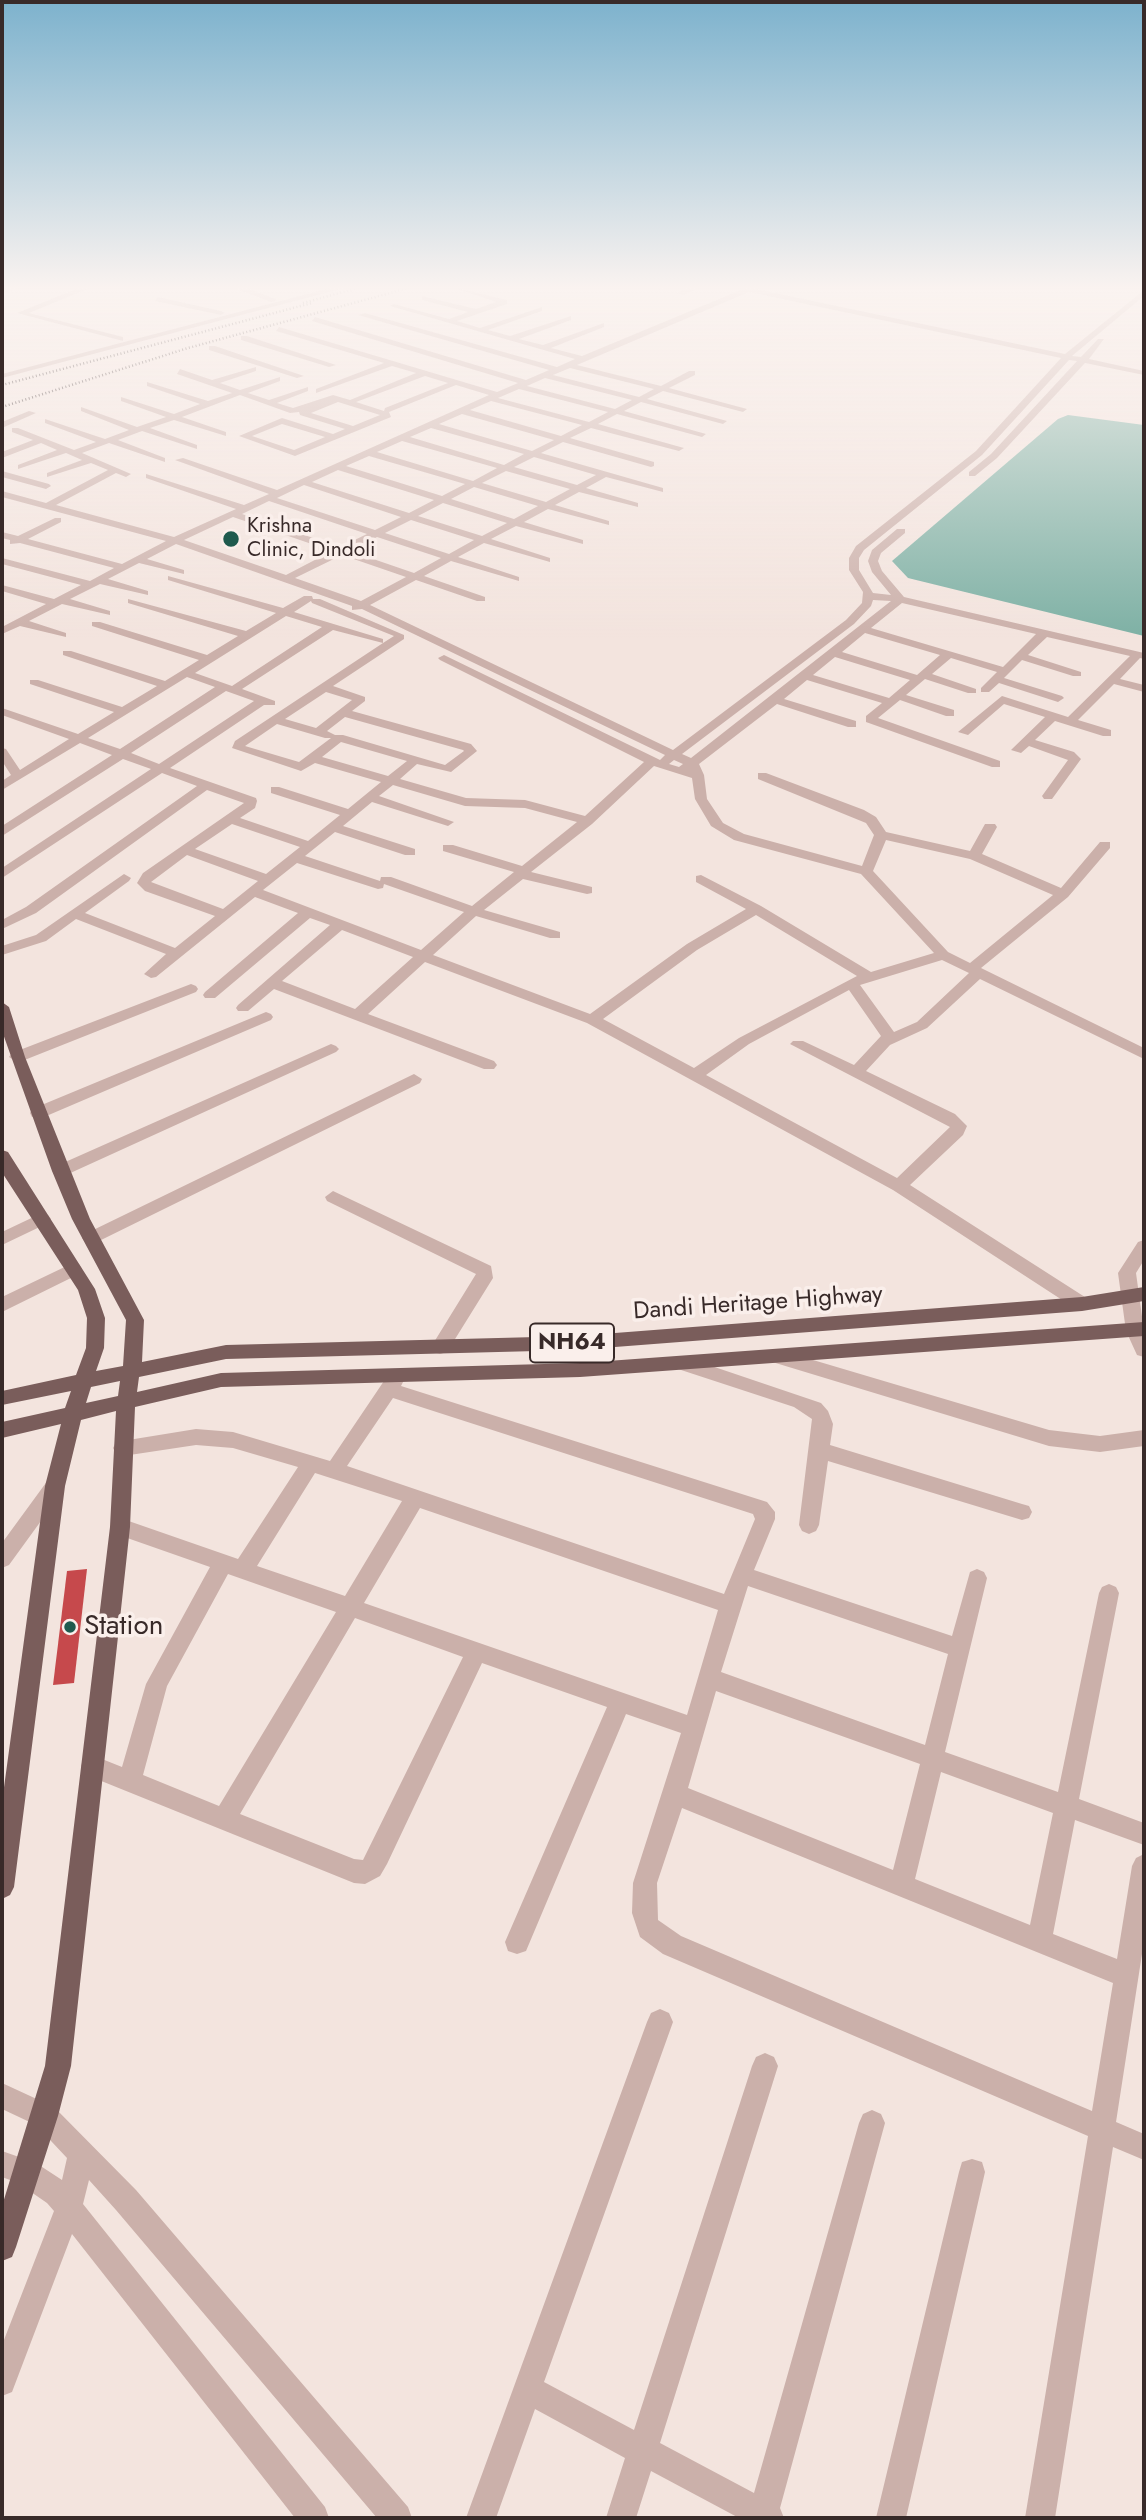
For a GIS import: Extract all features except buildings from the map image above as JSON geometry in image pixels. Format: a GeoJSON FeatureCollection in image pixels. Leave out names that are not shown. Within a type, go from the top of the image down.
{"type":"FeatureCollection","features":[{"type":"Feature","properties":{"kind":"main road"},"geometry":{"type":"LineString","coordinates":[[2,1007],[17,1057],[60,1171],[91,1238],[135,1320],[135,1346],[126,1403],[120,1527],[58,2066],[45,2116],[14,2169],[2,2247]]}},
{"type":"Feature","properties":{"kind":"main road"},"geometry":{"type":"LineString","coordinates":[[2,1156],[6,1177],[42,1219],[86,1289],[96,1318],[95,1348],[73,1413],[55,1486],[2,1887]]}},
{"type":"Feature","properties":{"kind":"main road","name":"Dandi Heritage Highway"},"geometry":{"type":"LineString","coordinates":[[2,1398],[226,1352],[576,1343],[1082,1304],[1137,1295]]}},
{"type":"Feature","properties":{"kind":"main road","name":"NH64"},"geometry":{"type":"LineString","coordinates":[[2,1430],[221,1380],[394,1382],[1140,1330]]}},
{"type":"Feature","properties":{"kind":"street"},"geometry":{"type":"LineString","coordinates":[[142,405],[223,434]]}},
{"type":"Feature","properties":{"kind":"street"},"geometry":{"type":"LineString","coordinates":[[20,467],[107,441],[206,405]]}},
{"type":"Feature","properties":{"kind":"street"},"geometry":{"type":"LineString","coordinates":[[276,405],[296,411],[314,405]]}},
{"type":"Feature","properties":{"kind":"street"},"geometry":{"type":"LineString","coordinates":[[326,405],[303,413],[384,446]]}},
{"type":"Feature","properties":{"kind":"street"},"geometry":{"type":"LineString","coordinates":[[353,435],[284,421],[243,436],[293,453],[353,435],[371,422],[388,415],[355,405]]}},
{"type":"Feature","properties":{"kind":"street"},"geometry":{"type":"LineString","coordinates":[[388,410],[401,405]]}},
{"type":"Feature","properties":{"kind":"street"},"geometry":{"type":"LineString","coordinates":[[2,631],[175,540],[476,405]]}},
{"type":"Feature","properties":{"kind":"street"},"geometry":{"type":"LineString","coordinates":[[519,405],[679,448]]}},
{"type":"Feature","properties":{"kind":"street"},"geometry":{"type":"LineString","coordinates":[[593,405],[702,434]]}},
{"type":"Feature","properties":{"kind":"street"},"geometry":{"type":"LineString","coordinates":[[286,579],[629,405]]}},
{"type":"Feature","properties":{"kind":"street"},"geometry":{"type":"LineString","coordinates":[[657,405],[723,421]]}},
{"type":"Feature","properties":{"kind":"street"},"geometry":{"type":"LineString","coordinates":[[726,405],[743,409]]}},
{"type":"Feature","properties":{"kind":"street"},"geometry":{"type":"LineString","coordinates":[[357,1015],[474,911],[655,763],[674,755],[850,622],[867,604],[868,596],[854,570],[855,558],[860,548],[979,453],[1023,405]]}},
{"type":"Feature","properties":{"kind":"street"},"geometry":{"type":"LineString","coordinates":[[962,482],[994,456],[1041,405]]}},
{"type":"Feature","properties":{"kind":"street"},"geometry":{"type":"LineString","coordinates":[[322,406],[334,410]]}},
{"type":"Feature","properties":{"kind":"street"},"geometry":{"type":"LineString","coordinates":[[84,409],[194,447]]}},
{"type":"Feature","properties":{"kind":"street"},"geometry":{"type":"LineString","coordinates":[[461,411],[651,464]]}},
{"type":"Feature","properties":{"kind":"street"},"geometry":{"type":"LineString","coordinates":[[2,425],[32,413]]}},
{"type":"Feature","properties":{"kind":"street"},"geometry":{"type":"LineString","coordinates":[[359,418],[371,422]]}},
{"type":"Feature","properties":{"kind":"street"},"geometry":{"type":"LineString","coordinates":[[48,421],[162,460]]}},
{"type":"Feature","properties":{"kind":"street"},"geometry":{"type":"LineString","coordinates":[[431,425],[660,490]]}},
{"type":"Feature","properties":{"kind":"street"},"geometry":{"type":"LineString","coordinates":[[264,427],[277,431]]}},
{"type":"Feature","properties":{"kind":"street"},"geometry":{"type":"LineString","coordinates":[[15,430],[121,472],[47,506]]}},
{"type":"Feature","properties":{"kind":"street"},"geometry":{"type":"LineString","coordinates":[[402,438],[635,505]]}},
{"type":"Feature","properties":{"kind":"street"},"geometry":{"type":"LineString","coordinates":[[3,453],[41,440]]}},
{"type":"Feature","properties":{"kind":"street"},"geometry":{"type":"LineString","coordinates":[[303,440],[316,444]]}},
{"type":"Feature","properties":{"kind":"street"},"geometry":{"type":"LineString","coordinates":[[369,453],[606,523]]}},
{"type":"Feature","properties":{"kind":"street"},"geometry":{"type":"LineString","coordinates":[[50,475],[91,460]]}},
{"type":"Feature","properties":{"kind":"street"},"geometry":{"type":"LineString","coordinates":[[180,460],[374,533],[515,579]]}},
{"type":"Feature","properties":{"kind":"street"},"geometry":{"type":"LineString","coordinates":[[338,467],[579,541]]}},
{"type":"Feature","properties":{"kind":"street"},"geometry":{"type":"LineString","coordinates":[[2,474],[47,486]]}},
{"type":"Feature","properties":{"kind":"street"},"geometry":{"type":"LineString","coordinates":[[347,614],[605,474]]}},
{"type":"Feature","properties":{"kind":"street"},"geometry":{"type":"LineString","coordinates":[[149,477],[245,509]]}},
{"type":"Feature","properties":{"kind":"street"},"geometry":{"type":"LineString","coordinates":[[304,482],[547,559]]}},
{"type":"Feature","properties":{"kind":"street"},"geometry":{"type":"LineString","coordinates":[[900,599],[900,595],[877,572],[873,561],[876,552],[951,491]]}},
{"type":"Feature","properties":{"kind":"street"},"geometry":{"type":"LineString","coordinates":[[2,494],[175,540],[361,606],[674,755],[695,769],[701,799],[718,827],[739,837],[866,871],[943,955],[1144,1055]]}},
{"type":"Feature","properties":{"kind":"street"},"geometry":{"type":"LineString","coordinates":[[2,505],[162,547],[308,598],[396,634],[655,763],[679,772],[695,769],[900,599]]}},
{"type":"Feature","properties":{"kind":"street"},"geometry":{"type":"LineString","coordinates":[[233,514],[481,599]]}},
{"type":"Feature","properties":{"kind":"street"},"geometry":{"type":"LineString","coordinates":[[2,548],[58,520]]}},
{"type":"Feature","properties":{"kind":"street"},"geometry":{"type":"LineString","coordinates":[[2,535],[122,567]]}},
{"type":"Feature","properties":{"kind":"street"},"geometry":{"type":"LineString","coordinates":[[137,559],[285,612],[379,640]]}},
{"type":"Feature","properties":{"kind":"street"},"geometry":{"type":"LineString","coordinates":[[2,561],[144,593]]}},
{"type":"Feature","properties":{"kind":"street"},"geometry":{"type":"LineString","coordinates":[[2,587],[106,613]]}},
{"type":"Feature","properties":{"kind":"street"},"geometry":{"type":"LineString","coordinates":[[868,596],[900,599],[1141,655]]}},
{"type":"Feature","properties":{"kind":"street"},"geometry":{"type":"LineString","coordinates":[[2,786],[308,598]]}},
{"type":"Feature","properties":{"kind":"street"},"geometry":{"type":"LineString","coordinates":[[132,601],[247,635]]}},
{"type":"Feature","properties":{"kind":"street"},"geometry":{"type":"LineString","coordinates":[[19,622],[62,635]]}},
{"type":"Feature","properties":{"kind":"street"},"geometry":{"type":"LineString","coordinates":[[96,624],[208,659]]}},
{"type":"Feature","properties":{"kind":"street"},"geometry":{"type":"LineString","coordinates":[[2,832],[122,754],[332,626]]}},
{"type":"Feature","properties":{"kind":"street"},"geometry":{"type":"LineString","coordinates":[[864,629],[949,654],[1058,698]]}},
{"type":"Feature","properties":{"kind":"street"},"geometry":{"type":"LineString","coordinates":[[834,653],[979,690],[1001,675],[1045,632]]}},
{"type":"Feature","properties":{"kind":"street"},"geometry":{"type":"LineString","coordinates":[[185,673],[274,704],[282,702],[379,640],[396,634]]}},
{"type":"Feature","properties":{"kind":"street"},"geometry":{"type":"LineString","coordinates":[[339,738],[301,767],[238,748],[239,744],[396,634]]}},
{"type":"Feature","properties":{"kind":"street"},"geometry":{"type":"LineString","coordinates":[[67,653],[166,685]]}},
{"type":"Feature","properties":{"kind":"street"},"geometry":{"type":"LineString","coordinates":[[949,654],[871,718],[872,721],[996,764]]}},
{"type":"Feature","properties":{"kind":"street"},"geometry":{"type":"LineString","coordinates":[[1070,721],[1141,655]]}},
{"type":"Feature","properties":{"kind":"street"},"geometry":{"type":"LineString","coordinates":[[1020,656],[1077,674]]}},
{"type":"Feature","properties":{"kind":"street"},"geometry":{"type":"LineString","coordinates":[[806,676],[950,713]]}},
{"type":"Feature","properties":{"kind":"street"},"geometry":{"type":"LineString","coordinates":[[1112,680],[1144,689]]}},
{"type":"Feature","properties":{"kind":"street"},"geometry":{"type":"LineString","coordinates":[[34,682],[123,711]]}},
{"type":"Feature","properties":{"kind":"street"},"geometry":{"type":"LineString","coordinates":[[318,732],[361,698],[323,687]]}},
{"type":"Feature","properties":{"kind":"street"},"geometry":{"type":"LineString","coordinates":[[2,874],[263,700]]}},
{"type":"Feature","properties":{"kind":"street"},"geometry":{"type":"LineString","coordinates":[[775,700],[852,724]]}},
{"type":"Feature","properties":{"kind":"street"},"geometry":{"type":"LineString","coordinates":[[964,732],[998,701],[1005,700],[1108,733]]}},
{"type":"Feature","properties":{"kind":"street"},"geometry":{"type":"LineString","coordinates":[[2,711],[251,802],[231,819],[148,876],[144,883],[150,888],[223,914]]}},
{"type":"Feature","properties":{"kind":"street"},"geometry":{"type":"LineString","coordinates":[[276,719],[447,769],[471,751],[470,748],[345,713]]}},
{"type":"Feature","properties":{"kind":"street"},"geometry":{"type":"LineString","coordinates":[[1048,796],[1075,759],[1070,755],[1022,746],[1053,716]]}},
{"type":"Feature","properties":{"kind":"street"},"geometry":{"type":"LineString","coordinates":[[369,747],[395,727]]}},
{"type":"Feature","properties":{"kind":"street"},"geometry":{"type":"LineString","coordinates":[[2,752],[18,776]]}},
{"type":"Feature","properties":{"kind":"street"},"geometry":{"type":"LineString","coordinates":[[319,760],[465,802],[519,803],[587,821]]}},
{"type":"Feature","properties":{"kind":"street"},"geometry":{"type":"LineString","coordinates":[[151,974],[411,764]]}},
{"type":"Feature","properties":{"kind":"street"},"geometry":{"type":"LineString","coordinates":[[762,776],[866,816],[881,835],[974,856],[1063,894]]}},
{"type":"Feature","properties":{"kind":"street"},"geometry":{"type":"LineString","coordinates":[[2,925],[31,910],[207,784]]}},
{"type":"Feature","properties":{"kind":"street"},"geometry":{"type":"LineString","coordinates":[[275,790],[348,813]]}},
{"type":"Feature","properties":{"kind":"street"},"geometry":{"type":"LineString","coordinates":[[368,797],[448,821]]}},
{"type":"Feature","properties":{"kind":"street"},"geometry":{"type":"LineString","coordinates":[[231,819],[308,845]]}},
{"type":"Feature","properties":{"kind":"street"},"geometry":{"type":"LineString","coordinates":[[331,826],[410,852]]}},
{"type":"Feature","properties":{"kind":"street"},"geometry":{"type":"LineString","coordinates":[[974,856],[990,827]]}},
{"type":"Feature","properties":{"kind":"street"},"geometry":{"type":"LineString","coordinates":[[866,871],[881,835]]}},
{"type":"Feature","properties":{"kind":"street"},"geometry":{"type":"LineString","coordinates":[[857,1072],[888,1041],[922,1026],[976,970],[1063,894],[1105,845]]}},
{"type":"Feature","properties":{"kind":"street"},"geometry":{"type":"LineString","coordinates":[[448,848],[587,890]]}},
{"type":"Feature","properties":{"kind":"street"},"geometry":{"type":"LineString","coordinates":[[185,850],[266,879]]}},
{"type":"Feature","properties":{"kind":"street"},"geometry":{"type":"LineString","coordinates":[[293,857],[555,935]]}},
{"type":"Feature","properties":{"kind":"street"},"geometry":{"type":"LineString","coordinates":[[2,951],[41,938],[124,878]]}},
{"type":"Feature","properties":{"kind":"street"},"geometry":{"type":"LineString","coordinates":[[701,879],[868,977]]}},
{"type":"Feature","properties":{"kind":"street"},"geometry":{"type":"LineString","coordinates":[[252,891],[592,1020],[899,1186],[1082,1304]]}},
{"type":"Feature","properties":{"kind":"street"},"geometry":{"type":"LineString","coordinates":[[592,1020],[692,947],[756,909]]}},
{"type":"Feature","properties":{"kind":"street"},"geometry":{"type":"LineString","coordinates":[[210,995],[308,912]]}},
{"type":"Feature","properties":{"kind":"street"},"geometry":{"type":"LineString","coordinates":[[76,914],[176,953]]}},
{"type":"Feature","properties":{"kind":"street"},"geometry":{"type":"LineString","coordinates":[[243,1009],[340,924]]}},
{"type":"Feature","properties":{"kind":"street"},"geometry":{"type":"LineString","coordinates":[[695,1075],[744,1041],[851,983],[943,955]]}},
{"type":"Feature","properties":{"kind":"street"},"geometry":{"type":"LineString","coordinates":[[273,982],[489,1065]]}},
{"type":"Feature","properties":{"kind":"street"},"geometry":{"type":"LineString","coordinates":[[851,983],[886,1030],[888,1041]]}},
{"type":"Feature","properties":{"kind":"street"},"geometry":{"type":"LineString","coordinates":[[17,1057],[191,989]]}},
{"type":"Feature","properties":{"kind":"street"},"geometry":{"type":"LineString","coordinates":[[37,1113],[265,1017]]}},
{"type":"Feature","properties":{"kind":"street"},"geometry":{"type":"LineString","coordinates":[[798,1044],[949,1118],[959,1126],[957,1131],[899,1186]]}},
{"type":"Feature","properties":{"kind":"street"},"geometry":{"type":"LineString","coordinates":[[60,1171],[331,1049]]}},
{"type":"Feature","properties":{"kind":"street"},"geometry":{"type":"LineString","coordinates":[[91,1238],[414,1079]]}},
{"type":"Feature","properties":{"kind":"street"},"geometry":{"type":"LineString","coordinates":[[333,1197],[485,1271],[484,1278],[440,1347]]}},
{"type":"Feature","properties":{"kind":"street"},"geometry":{"type":"LineString","coordinates":[[2,1238],[42,1219]]}},
{"type":"Feature","properties":{"kind":"street"},"geometry":{"type":"LineString","coordinates":[[1144,1246],[1127,1273],[1137,1295],[1144,1350]]}},
{"type":"Feature","properties":{"kind":"street"},"geometry":{"type":"LineString","coordinates":[[2,1305],[73,1269]]}},
{"type":"Feature","properties":{"kind":"street"},"geometry":{"type":"LineString","coordinates":[[776,1356],[1049,1438],[1092,1444],[1144,1438]]}},
{"type":"Feature","properties":{"kind":"street"},"geometry":{"type":"LineString","coordinates":[[682,1363],[814,1408],[823,1424],[809,1525]]}},
{"type":"Feature","properties":{"kind":"street"},"geometry":{"type":"LineString","coordinates":[[334,1470],[394,1382],[760,1508],[765,1512],[765,1519],[730,1605],[675,1794],[645,1883],[643,1900],[649,1928],[660,1937],[1144,2147]]}},
{"type":"Feature","properties":{"kind":"street"},"geometry":{"type":"LineString","coordinates":[[123,1448],[209,1436],[233,1440],[334,1470],[730,1605]]}},
{"type":"Feature","properties":{"kind":"street"},"geometry":{"type":"LineString","coordinates":[[819,1450],[1022,1512]]}},
{"type":"Feature","properties":{"kind":"street"},"geometry":{"type":"LineString","coordinates":[[130,1781],[157,1684],[233,1566],[311,1463]]}},
{"type":"Feature","properties":{"kind":"street"},"geometry":{"type":"LineString","coordinates":[[2,1559],[55,1486]]}},
{"type":"Feature","properties":{"kind":"street"},"geometry":{"type":"LineString","coordinates":[[224,1819],[414,1499]]}},
{"type":"Feature","properties":{"kind":"street"},"geometry":{"type":"LineString","coordinates":[[120,1527],[693,1727]]}},
{"type":"Feature","properties":{"kind":"street"},"geometry":{"type":"LineString","coordinates":[[741,1575],[959,1648]]}},
{"type":"Feature","properties":{"kind":"street"},"geometry":{"type":"LineString","coordinates":[[901,1886],[976,1578]]}},
{"type":"Feature","properties":{"kind":"street"},"geometry":{"type":"LineString","coordinates":[[1040,1941],[1109,1592]]}},
{"type":"Feature","properties":{"kind":"street"},"geometry":{"type":"LineString","coordinates":[[92,1766],[354,1871],[365,1872],[372,1868],[477,1651]]}},
{"type":"Feature","properties":{"kind":"street"},"geometry":{"type":"LineString","coordinates":[[709,1678],[1144,1834]]}},
{"type":"Feature","properties":{"kind":"street"},"geometry":{"type":"LineString","coordinates":[[517,1942],[621,1701]]}},
{"type":"Feature","properties":{"kind":"street"},"geometry":{"type":"LineString","coordinates":[[675,1794],[1127,1976]]}},
{"type":"Feature","properties":{"kind":"street"},"geometry":{"type":"LineString","coordinates":[[1040,2518],[1144,1866]]}},
{"type":"Feature","properties":{"kind":"street"},"geometry":{"type":"LineString","coordinates":[[481,2518],[660,2022]]}},
{"type":"Feature","properties":{"kind":"street"},"geometry":{"type":"LineString","coordinates":[[621,2518],[765,2066]]}},
{"type":"Feature","properties":{"kind":"street"},"geometry":{"type":"LineString","coordinates":[[2,2096],[45,2116],[126,2200],[397,2518]]}},
{"type":"Feature","properties":{"kind":"street"},"geometry":{"type":"LineString","coordinates":[[529,2390],[765,2517],[872,2123]]}},
{"type":"Feature","properties":{"kind":"street"},"geometry":{"type":"LineString","coordinates":[[2,2382],[69,2207],[81,2154]]}},
{"type":"Feature","properties":{"kind":"street"},"geometry":{"type":"LineString","coordinates":[[14,2169],[57,2193],[314,2518]]}},
{"type":"Feature","properties":{"kind":"street"},"geometry":{"type":"LineString","coordinates":[[891,2518],[972,2172]]}},
{"type":"Feature","properties":{"kind":"water"},"geometry":{"type":"Polygon","coordinates":[[[1068,415],[1144,425],[1144,636],[908,578],[892,561],[1058,419],[1068,415]]]}},
{"type":"Feature","properties":{"kind":"railway"},"geometry":{"type":"LineString","coordinates":[[2,407],[10,405]]}},
{"type":"Feature","properties":{"kind":"place","name":"Krishna Clinic, Dindoli"},"geometry":{"type":"Point","coordinates":[231,539]}},
{"type":"Feature","properties":{"kind":"place","name":"Station"},"geometry":{"type":"Point","coordinates":[70,1627]}}]}
